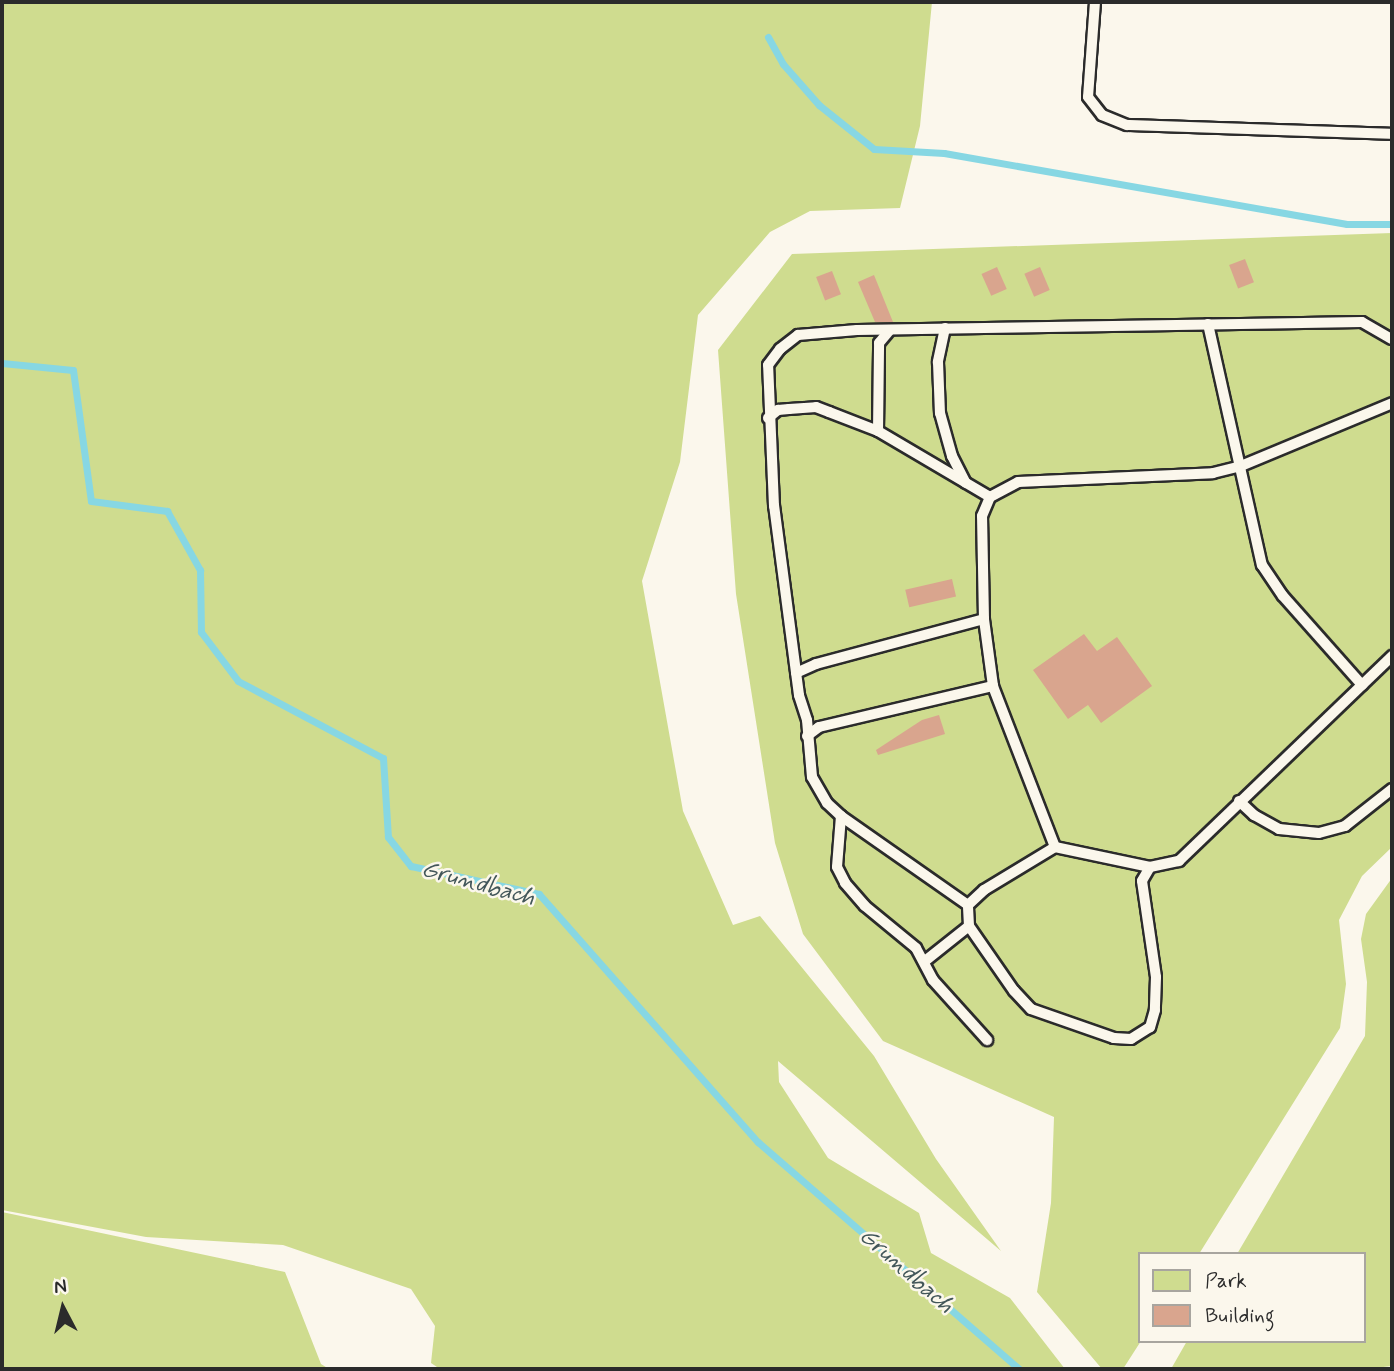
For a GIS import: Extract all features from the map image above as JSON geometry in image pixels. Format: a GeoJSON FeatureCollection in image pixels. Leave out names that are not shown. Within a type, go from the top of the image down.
{"type":"FeatureCollection","features":[{"type":"Feature","properties":{"kind":"lane"},"geometry":{"type":"LineString","coordinates":[[1095,2],[1088,97],[1102,115],[1127,125],[1392,134]]}},
{"type":"Feature","properties":{"kind":"lane"},"geometry":{"type":"LineString","coordinates":[[1150,867],[1142,881],[1156,977],[1155,1010],[1150,1027],[1131,1039],[1102,1034],[1031,1009],[1014,991],[970,926],[968,905],[841,816],[827,803],[812,777],[796,673],[774,506],[768,418],[768,365],[780,349],[798,335],[890,330],[1362,322],[1392,339]]}},
{"type":"Feature","properties":{"kind":"lane"},"geometry":{"type":"LineString","coordinates":[[1208,324],[1262,565],[1283,596],[1362,685]]}},
{"type":"Feature","properties":{"kind":"lane"},"geometry":{"type":"LineString","coordinates":[[945,328],[938,362],[940,413],[952,456],[967,485]]}},
{"type":"Feature","properties":{"kind":"lane"},"geometry":{"type":"LineString","coordinates":[[878,431],[879,343],[890,330]]}},
{"type":"Feature","properties":{"kind":"lane"},"geometry":{"type":"LineString","coordinates":[[1055,847],[993,686],[984,619],[982,516],[990,497],[1018,482],[1213,473],[1241,466],[1392,403]]}},
{"type":"Feature","properties":{"kind":"lane"},"geometry":{"type":"LineString","coordinates":[[768,418],[778,410],[816,407],[878,431],[990,497]]}},
{"type":"Feature","properties":{"kind":"lane"},"geometry":{"type":"LineString","coordinates":[[796,673],[816,664],[984,619]]}},
{"type":"Feature","properties":{"kind":"lane"},"geometry":{"type":"LineString","coordinates":[[968,905],[1014,869],[1055,847],[1150,867],[1179,861],[1392,656]]}},
{"type":"Feature","properties":{"kind":"lane"},"geometry":{"type":"LineString","coordinates":[[807,736],[819,727],[993,686]]}},
{"type":"Feature","properties":{"kind":"lane"},"geometry":{"type":"LineString","coordinates":[[1239,801],[1254,816],[1279,829],[1319,833],[1345,827],[1392,789]]}},
{"type":"Feature","properties":{"kind":"lane"},"geometry":{"type":"LineString","coordinates":[[841,816],[837,867],[845,883],[865,906],[916,948],[933,980],[987,1040]]}},
{"type":"Feature","properties":{"kind":"lane"},"geometry":{"type":"LineString","coordinates":[[925,961],[970,926]]}},
{"type":"Feature","properties":{"kind":"green space"},"geometry":{"type":"Polygon","coordinates":[[[2,2],[932,2],[920,126],[900,208],[810,211],[770,232],[698,315],[680,462],[642,581],[683,811],[733,925],[760,916],[874,1056],[936,1159],[1001,1251],[778,1061],[779,1082],[828,1158],[919,1213],[931,1253],[1010,1298],[1065,1369],[440,1369],[431,1363],[435,1326],[411,1289],[283,1245],[146,1237],[2,1210],[2,2]]]}},
{"type":"Feature","properties":{"kind":"green space"},"geometry":{"type":"Polygon","coordinates":[[[1392,233],[1392,847],[1362,876],[1339,920],[1346,984],[1340,1028],[1200,1252],[1138,1252],[1140,1343],[1123,1369],[1102,1369],[1037,1292],[1051,1203],[1054,1117],[883,1041],[803,934],[775,843],[736,594],[718,350],[792,254],[1392,233]]]}},
{"type":"Feature","properties":{"kind":"green space"},"geometry":{"type":"Polygon","coordinates":[[[1392,878],[1392,1366],[1366,1369],[1171,1369],[1186,1343],[1366,1343],[1366,1252],[1238,1252],[1365,1036],[1367,982],[1361,939],[1366,914],[1392,878]]]}},
{"type":"Feature","properties":{"kind":"green space"},"geometry":{"type":"Polygon","coordinates":[[[2,1212],[285,1272],[321,1364],[329,1369],[2,1369],[2,1212]]]}},
{"type":"Feature","properties":{"kind":"building"},"geometry":{"type":"Polygon","coordinates":[[[1245,259],[1254,282],[1238,288],[1229,265],[1245,259]]]}},
{"type":"Feature","properties":{"kind":"building"},"geometry":{"type":"Polygon","coordinates":[[[997,267],[1007,289],[991,296],[981,274],[997,267]]]}},
{"type":"Feature","properties":{"kind":"building"},"geometry":{"type":"Polygon","coordinates":[[[1040,267],[1050,290],[1034,297],[1024,274],[1040,267]]]}},
{"type":"Feature","properties":{"kind":"building"},"geometry":{"type":"Polygon","coordinates":[[[832,271],[841,294],[825,300],[816,277],[832,271]]]}},
{"type":"Feature","properties":{"kind":"building"},"geometry":{"type":"Polygon","coordinates":[[[874,275],[893,322],[875,322],[858,282],[874,275]]]}},
{"type":"Feature","properties":{"kind":"building"},"geometry":{"type":"Polygon","coordinates":[[[952,579],[956,597],[909,607],[905,590],[952,579]]]}},
{"type":"Feature","properties":{"kind":"building"},"geometry":{"type":"Polygon","coordinates":[[[1084,634],[1097,651],[1117,637],[1152,686],[1101,723],[1088,705],[1068,719],[1033,670],[1084,634]]]}},
{"type":"Feature","properties":{"kind":"building"},"geometry":{"type":"Polygon","coordinates":[[[939,715],[945,734],[878,755],[876,750],[922,720],[939,715]]]}},
{"type":"Feature","properties":{"kind":"waterway"},"geometry":{"type":"LineString","coordinates":[[768,37],[783,64],[819,105],[874,149],[944,153],[1347,224],[1392,224]]}},
{"type":"Feature","properties":{"kind":"waterway","name":"Grundbach"},"geometry":{"type":"LineString","coordinates":[[2,363],[73,370],[91,501],[167,511],[200,570],[201,632],[238,681],[383,758],[388,837],[411,866],[539,894],[758,1142],[1019,1369]]}}]}
